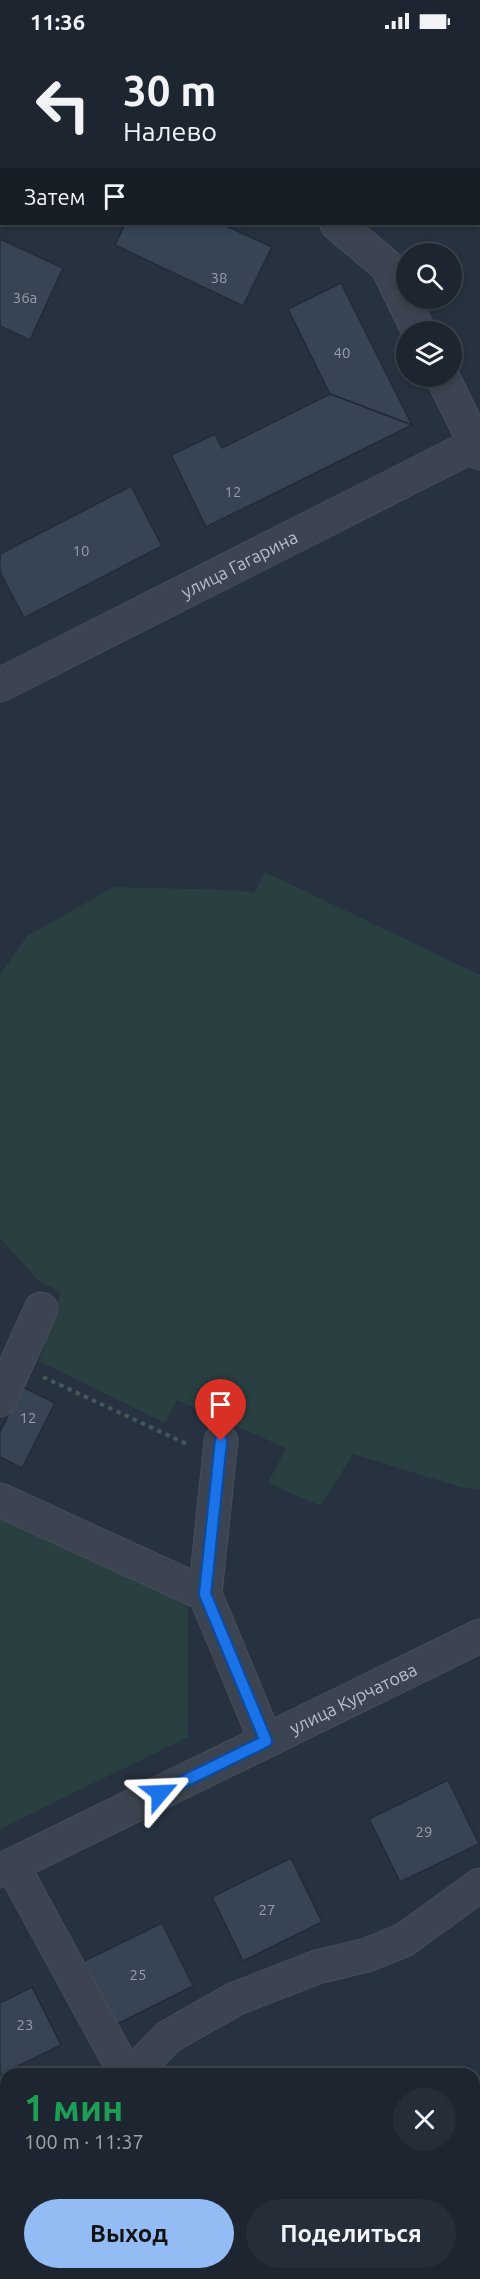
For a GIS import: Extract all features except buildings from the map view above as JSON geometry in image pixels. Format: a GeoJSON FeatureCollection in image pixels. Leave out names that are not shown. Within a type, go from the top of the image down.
{"type":"FeatureCollection","features":[{"type":"Feature","properties":{"kind":"street"},"geometry":{"type":"LineString","coordinates":[[338,225],[387,266],[414,321]]}},
{"type":"Feature","properties":{"kind":"street"},"geometry":{"type":"LineString","coordinates":[[448,387],[478,446]]}},
{"type":"Feature","properties":{"kind":"street","name":"улица Гагарина"},"geometry":{"type":"LineString","coordinates":[[0,685],[478,446]]}},
{"type":"Feature","properties":{"kind":"street"},"geometry":{"type":"LineString","coordinates":[[0,1400],[41,1309]]}},
{"type":"Feature","properties":{"kind":"street"},"geometry":{"type":"LineString","coordinates":[[220,1450],[205,1594],[266,1741]]}},
{"type":"Feature","properties":{"kind":"street"},"geometry":{"type":"LineString","coordinates":[[0,1500],[205,1594]]}},
{"type":"Feature","properties":{"kind":"street","name":"улица Курчатова"},"geometry":{"type":"LineString","coordinates":[[6,1868],[480,1636]]}},
{"type":"Feature","properties":{"kind":"street"},"geometry":{"type":"LineString","coordinates":[[6,1868],[123,2068]]}},
{"type":"Feature","properties":{"kind":"street"},"geometry":{"type":"LineString","coordinates":[[138,2068],[168,2037],[235,1999],[317,1967],[367,1955],[404,1940],[480,1885]]}},
{"type":"Feature","properties":{"kind":"path"},"geometry":{"type":"LineString","coordinates":[[16,1365],[220,1450]]}},
{"type":"Feature","properties":{"kind":"green space"},"geometry":{"type":"Polygon","coordinates":[[[265,872],[480,975],[480,1490],[460,1487],[353,1454],[321,1506],[268,1483],[286,1448],[177,1400],[165,1423],[39,1361],[61,1293],[38,1280],[0,1238],[0,975],[27,936],[114,887],[235,890],[254,893],[265,872]]]}},
{"type":"Feature","properties":{"kind":"green space"},"geometry":{"type":"Polygon","coordinates":[[[0,1518],[188,1604],[188,1737],[0,1829],[0,1518]]]}},
{"type":"Feature","properties":{"kind":"route"},"geometry":{"type":"LineString","coordinates":[[160,1793],[266,1741],[205,1594],[221,1441]]}}]}
